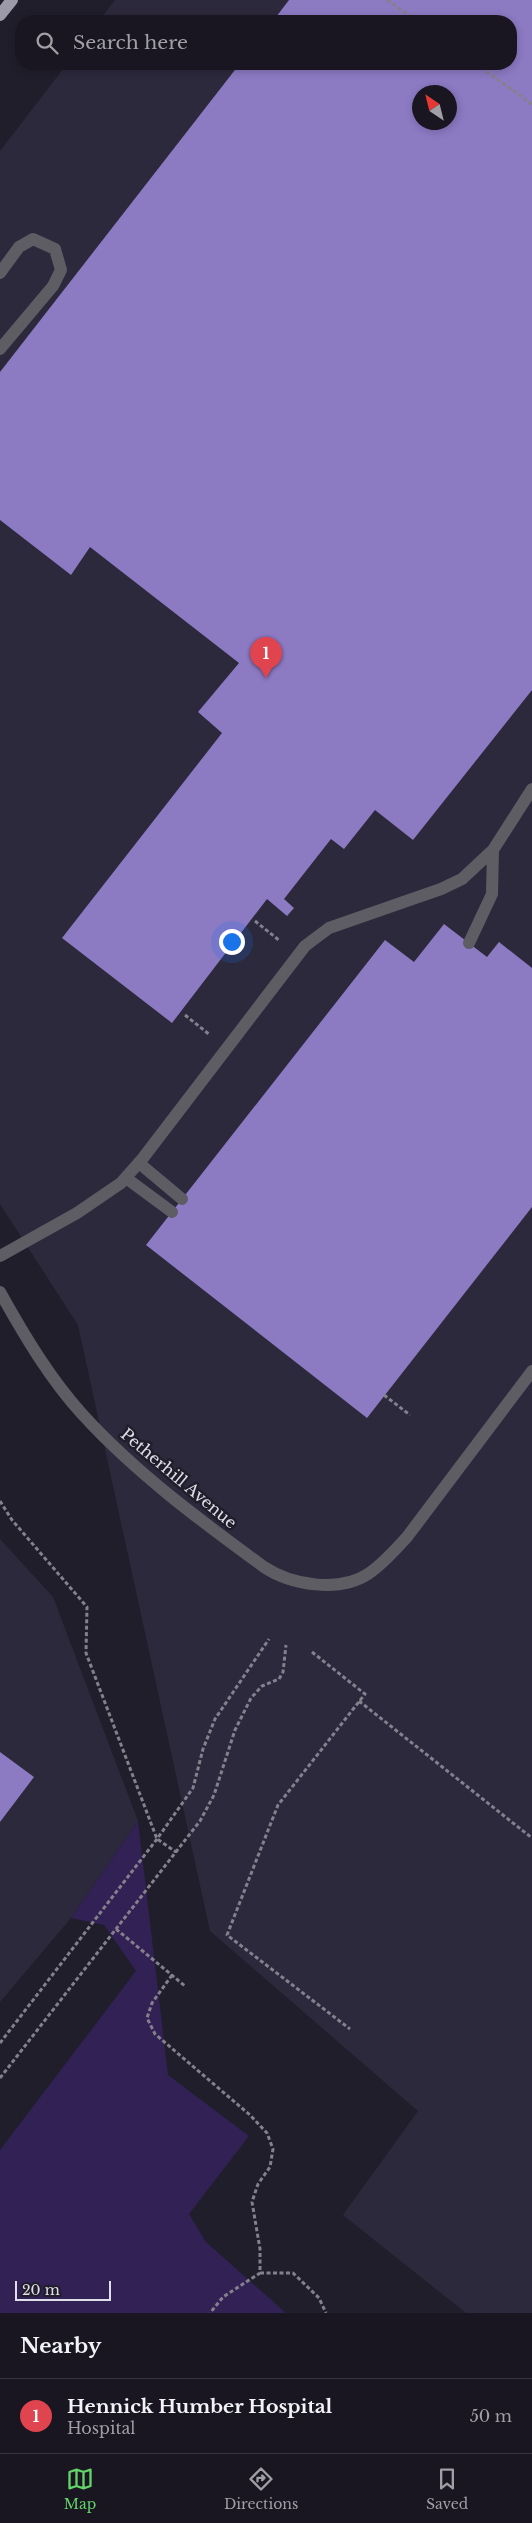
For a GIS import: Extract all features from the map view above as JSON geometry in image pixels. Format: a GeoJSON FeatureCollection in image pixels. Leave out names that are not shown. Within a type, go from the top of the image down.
{"type":"FeatureCollection","features":[{"type":"Feature","properties":{"kind":"main road"},"geometry":{"type":"LineString","coordinates":[[0,15],[12,0]]}},
{"type":"Feature","properties":{"kind":"lane"},"geometry":{"type":"LineString","coordinates":[[0,273],[19,247],[33,239],[55,250],[61,270],[53,286],[0,349]]}},
{"type":"Feature","properties":{"kind":"lane"},"geometry":{"type":"LineString","coordinates":[[0,1256],[77,1213],[126,1178],[305,946],[329,928],[441,889],[462,879],[493,850],[532,789]]}},
{"type":"Feature","properties":{"kind":"lane"},"geometry":{"type":"LineString","coordinates":[[469,943],[492,894],[493,850]]}},
{"type":"Feature","properties":{"kind":"lane"},"geometry":{"type":"LineString","coordinates":[[138,1163],[182,1198]]}},
{"type":"Feature","properties":{"kind":"lane"},"geometry":{"type":"LineString","coordinates":[[126,1178],[172,1212]]}},
{"type":"Feature","properties":{"kind":"lane","name":"Petherhill Avenue"},"geometry":{"type":"LineString","coordinates":[[0,1292],[56,1382],[83,1415],[132,1464],[273,1573],[302,1583],[342,1584],[366,1575],[387,1559],[407,1537],[532,1371]]}},
{"type":"Feature","properties":{"kind":"path"},"geometry":{"type":"LineString","coordinates":[[387,0],[408,15]]}},
{"type":"Feature","properties":{"kind":"path"},"geometry":{"type":"LineString","coordinates":[[484,70],[532,104]]}},
{"type":"Feature","properties":{"kind":"path"},"geometry":{"type":"LineString","coordinates":[[255,921],[298,955]]}},
{"type":"Feature","properties":{"kind":"path"},"geometry":{"type":"LineString","coordinates":[[185,1015],[227,1048]]}},
{"type":"Feature","properties":{"kind":"path"},"geometry":{"type":"LineString","coordinates":[[384,1395],[410,1415]]}},
{"type":"Feature","properties":{"kind":"path"},"geometry":{"type":"LineString","coordinates":[[0,1501],[12,1520],[87,1607],[86,1653],[157,1839],[176,1852]]}},
{"type":"Feature","properties":{"kind":"path"},"geometry":{"type":"LineString","coordinates":[[0,2043],[157,1839],[193,1788],[203,1749],[215,1719],[269,1639]]}},
{"type":"Feature","properties":{"kind":"path"},"geometry":{"type":"LineString","coordinates":[[0,2078],[200,1821],[214,1795],[235,1730],[251,1698],[262,1686],[279,1680],[283,1672],[286,1645]]}},
{"type":"Feature","properties":{"kind":"path"},"geometry":{"type":"LineString","coordinates":[[312,1652],[366,1694],[278,1805],[227,1935],[350,2029]]}},
{"type":"Feature","properties":{"kind":"path"},"geometry":{"type":"LineString","coordinates":[[359,1702],[532,1838]]}},
{"type":"Feature","properties":{"kind":"path"},"geometry":{"type":"LineString","coordinates":[[116,1929],[185,1986]]}},
{"type":"Feature","properties":{"kind":"path"},"geometry":{"type":"LineString","coordinates":[[172,1975],[152,2003],[147,2018],[155,2034],[250,2115],[267,2133],[273,2149],[270,2167],[258,2184],[252,2202],[260,2248],[260,2273]]}},
{"type":"Feature","properties":{"kind":"path"},"geometry":{"type":"LineString","coordinates":[[210,2313],[223,2297],[260,2273],[293,2273],[319,2298],[326,2313]]}},
{"type":"Feature","properties":{"kind":"shaded area"},"geometry":{"type":"Polygon","coordinates":[[[115,0],[532,0],[532,2313],[466,2313],[343,2215],[418,2111],[210,1931],[78,1325],[0,1204],[0,151],[62,70],[517,70],[517,15],[104,15],[115,0]]]}},
{"type":"Feature","properties":{"kind":"shaded area"},"geometry":{"type":"Polygon","coordinates":[[[0,1539],[53,1597],[138,1821],[71,1918],[0,2002],[0,1539]]]}},
{"type":"Feature","properties":{"kind":"shaded area"},"geometry":{"type":"Polygon","coordinates":[[[138,1821],[168,2075],[249,2136],[189,2214],[206,2242],[286,2313],[0,2313],[0,2150],[136,1971],[104,1925],[71,1918],[138,1821]]]}},
{"type":"Feature","properties":{"kind":"building"},"geometry":{"type":"Polygon","coordinates":[[[289,0],[532,0],[532,690],[413,840],[375,810],[344,849],[331,839],[284,899],[294,908],[287,916],[267,899],[172,1023],[62,938],[222,733],[198,712],[239,663],[90,547],[71,575],[0,520],[0,372],[235,70],[517,70],[517,15],[278,15],[289,0]]]}},
{"type":"Feature","properties":{"kind":"building"},"geometry":{"type":"Polygon","coordinates":[[[444,924],[487,957],[499,942],[532,968],[532,1207],[367,1418],[146,1245],[385,940],[414,962],[444,924]]]}},
{"type":"Feature","properties":{"kind":"building"},"geometry":{"type":"Polygon","coordinates":[[[0,1752],[34,1777],[0,1822],[0,1752]]]}},
{"type":"Feature","properties":{"kind":"place","name":"Hennick Humber Hospital"},"geometry":{"type":"Point","coordinates":[266,678]}}]}
